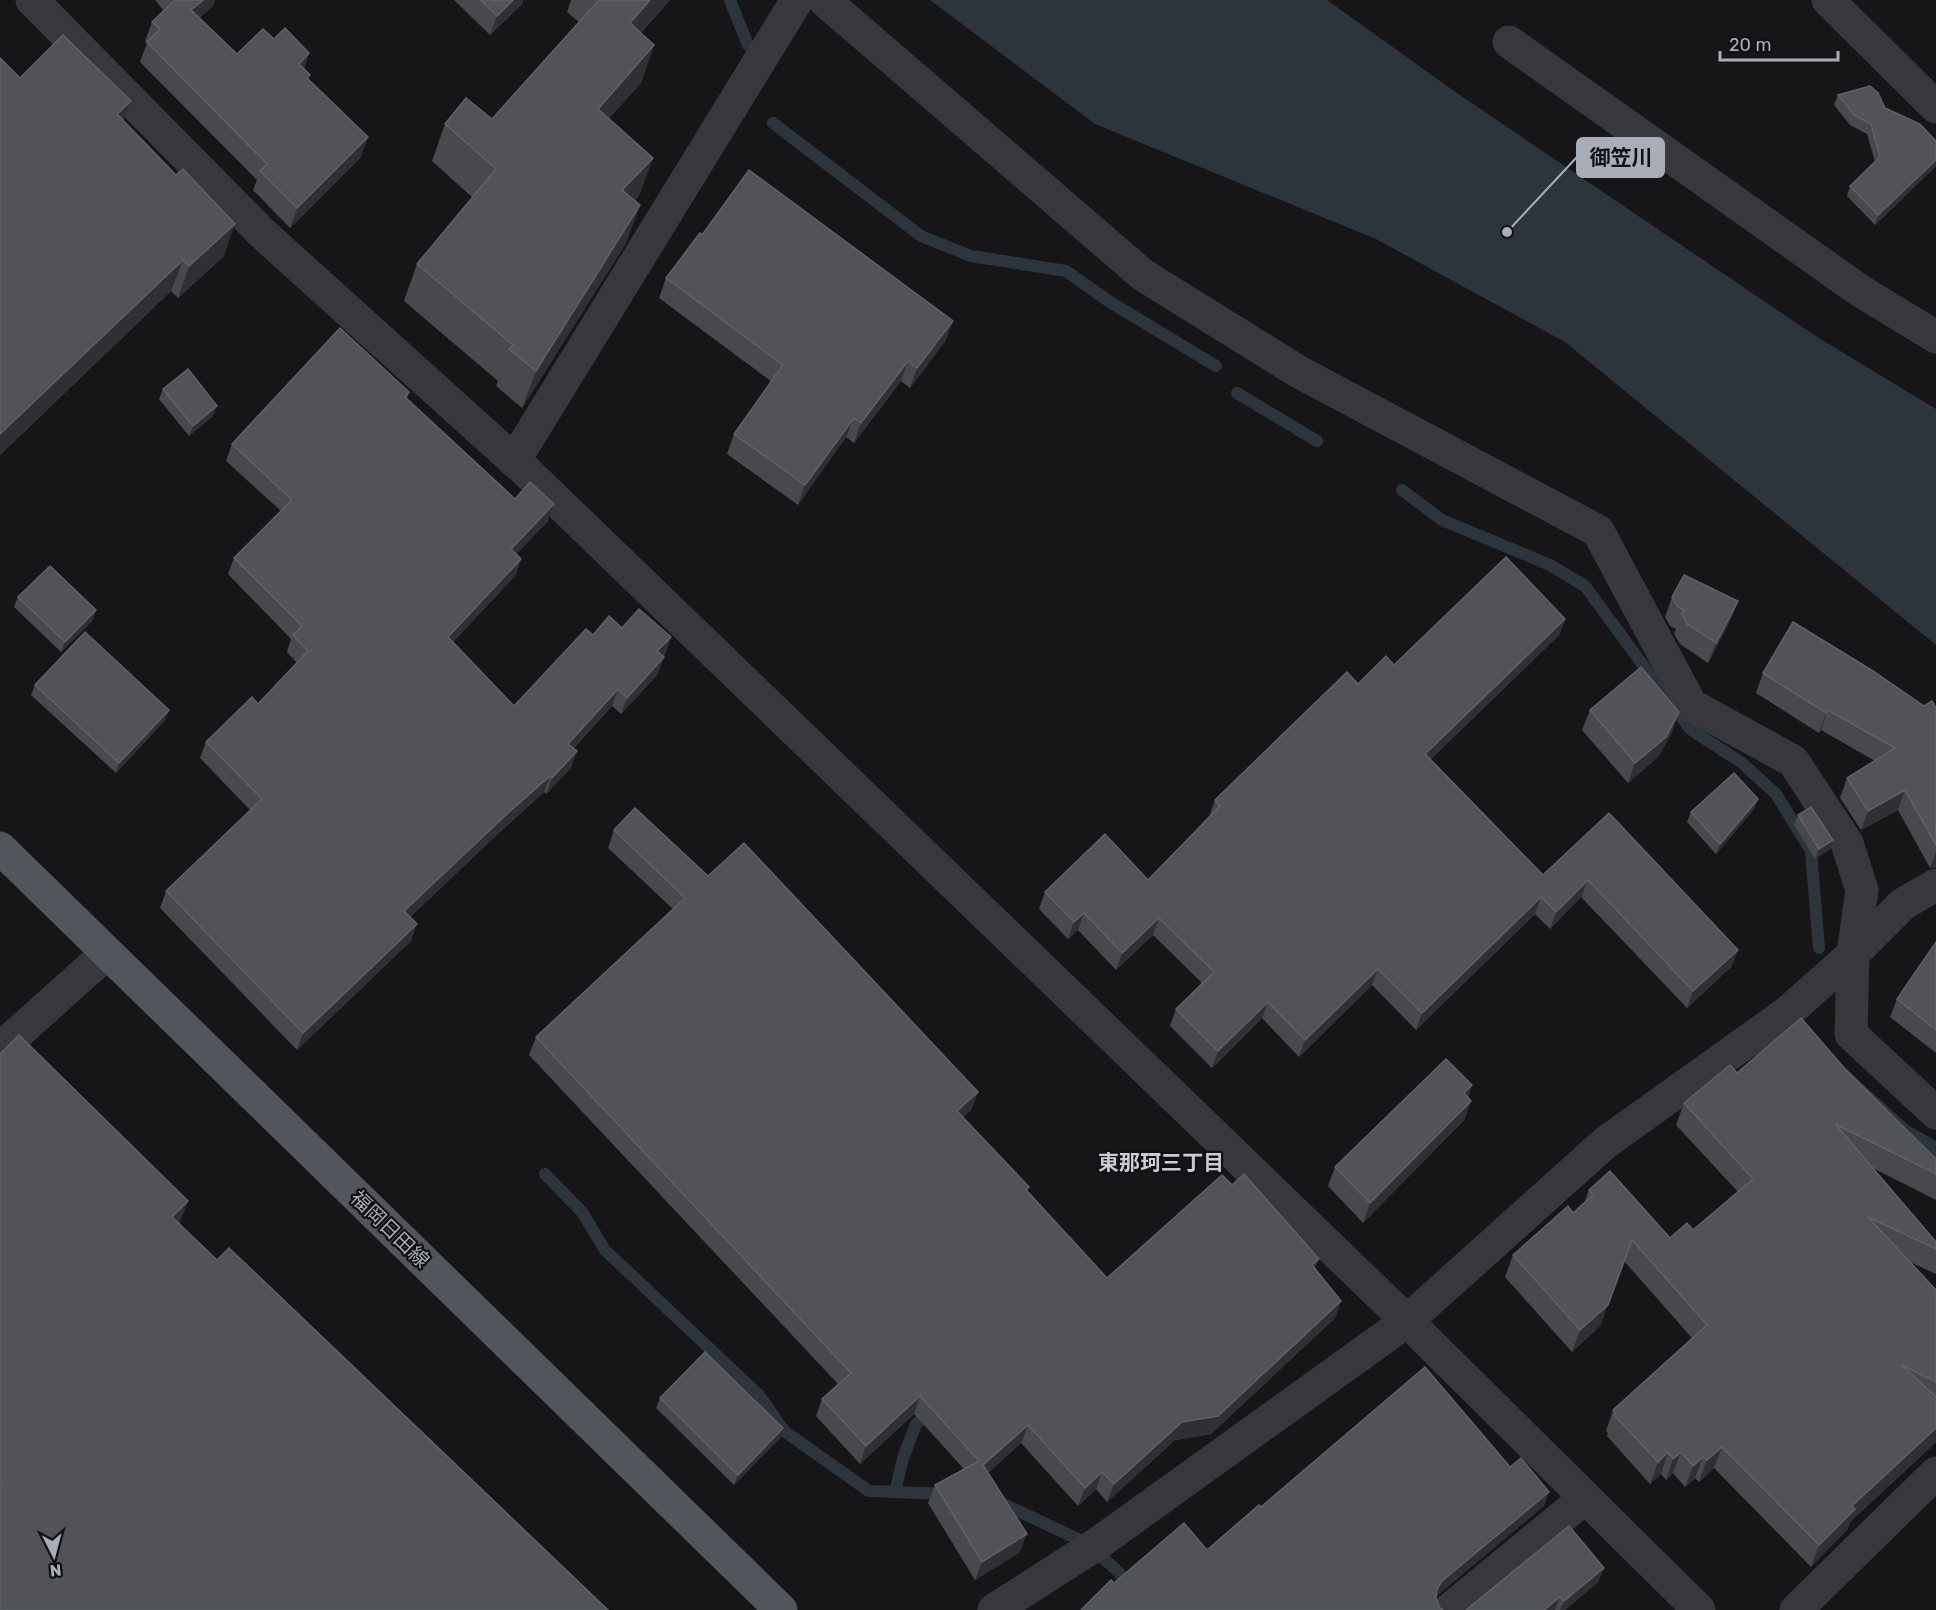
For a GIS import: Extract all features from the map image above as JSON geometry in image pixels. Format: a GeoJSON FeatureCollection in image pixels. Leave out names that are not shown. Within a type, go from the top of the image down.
{"type":"FeatureCollection","features":[{"type":"Feature","properties":{"kind":"main road","name":"福岡日田線"},"geometry":{"type":"LineString","coordinates":[[0,848],[781,1610]]}},
{"type":"Feature","properties":{"kind":"street"},"geometry":{"type":"LineString","coordinates":[[32,0],[262,232],[514,461],[1407,1321],[1699,1610]]}},
{"type":"Feature","properties":{"kind":"street"},"geometry":{"type":"LineString","coordinates":[[514,461],[797,0]]}},
{"type":"Feature","properties":{"kind":"street"},"geometry":{"type":"LineString","coordinates":[[824,0],[1143,274],[1299,372],[1598,531],[1691,705],[1793,761],[1847,843],[1862,890],[1853,954],[1851,1034],[1936,1113]]}},
{"type":"Feature","properties":{"kind":"street"},"geometry":{"type":"LineString","coordinates":[[1828,0],[1936,107]]}},
{"type":"Feature","properties":{"kind":"street"},"geometry":{"type":"LineString","coordinates":[[1509,42],[1859,290],[1936,337]]}},
{"type":"Feature","properties":{"kind":"street"},"geometry":{"type":"LineString","coordinates":[[994,1610],[1097,1544],[1407,1321],[1605,1143],[1788,1012],[1853,954],[1903,904],[1936,885]]}},
{"type":"Feature","properties":{"kind":"street"},"geometry":{"type":"LineString","coordinates":[[0,1048],[107,953]]}},
{"type":"Feature","properties":{"kind":"street"},"geometry":{"type":"LineString","coordinates":[[1796,1610],[1936,1473]]}},
{"type":"Feature","properties":{"kind":"street"},"geometry":{"type":"LineString","coordinates":[[1449,1610],[1585,1498]]}},
{"type":"Feature","properties":{"kind":"shaded area"},"geometry":{"type":"Polygon","coordinates":[[[930,0],[1327,0],[1454,91],[1814,335],[1936,409],[1936,645],[1565,342],[1376,239],[1095,124],[930,0]]]}},
{"type":"Feature","properties":{"kind":"shaded area"},"geometry":{"type":"Polygon","coordinates":[[[1841,1064],[1908,1125],[1936,1141],[1936,1160],[1834,1066],[1841,1064]]]}},
{"type":"Feature","properties":{"kind":"building"},"geometry":{"type":"Polygon","coordinates":[[[175,0],[203,0],[191,10],[237,54],[263,29],[274,39],[285,28],[309,53],[299,64],[310,75],[307,78],[368,137],[297,208],[260,171],[267,164],[147,42],[160,29],[152,22],[175,0]]]}},
{"type":"Feature","properties":{"kind":"building"},"geometry":{"type":"Polygon","coordinates":[[[481,0],[513,0],[497,16],[481,0]]]}},
{"type":"Feature","properties":{"kind":"building"},"geometry":{"type":"Polygon","coordinates":[[[599,0],[650,0],[630,23],[654,45],[598,109],[653,158],[622,190],[640,205],[536,371],[509,349],[513,345],[417,264],[496,169],[445,124],[466,98],[492,119],[599,0]]]}},
{"type":"Feature","properties":{"kind":"building"},"geometry":{"type":"Polygon","coordinates":[[[63,35],[131,101],[117,114],[176,175],[183,169],[235,224],[189,266],[183,260],[0,434],[0,58],[20,78],[63,35]]]}},
{"type":"Feature","properties":{"kind":"building"},"geometry":{"type":"Polygon","coordinates":[[[1870,86],[1878,93],[1885,108],[1920,124],[1936,141],[1936,160],[1878,215],[1850,186],[1880,157],[1871,124],[1854,115],[1838,95],[1870,86]]]}},
{"type":"Feature","properties":{"kind":"building"},"geometry":{"type":"Polygon","coordinates":[[[749,170],[953,321],[917,368],[908,361],[861,423],[854,418],[805,485],[734,434],[783,365],[666,278],[700,233],[702,235],[749,170]]]}},
{"type":"Feature","properties":{"kind":"building"},"geometry":{"type":"Polygon","coordinates":[[[340,328],[409,392],[405,397],[515,499],[530,482],[554,504],[511,549],[521,559],[448,637],[514,706],[586,629],[593,635],[609,616],[622,628],[639,609],[671,637],[657,651],[664,657],[627,698],[618,689],[568,744],[577,751],[552,778],[550,776],[507,814],[404,911],[417,924],[303,1033],[166,891],[262,799],[206,742],[252,697],[258,704],[308,651],[293,635],[302,626],[234,558],[292,500],[232,444],[340,328]]]}},
{"type":"Feature","properties":{"kind":"building"},"geometry":{"type":"Polygon","coordinates":[[[188,369],[217,406],[193,426],[163,389],[188,369]]]}},
{"type":"Feature","properties":{"kind":"building"},"geometry":{"type":"Polygon","coordinates":[[[1506,557],[1565,619],[1425,754],[1543,875],[1609,813],[1738,950],[1693,991],[1588,880],[1556,912],[1541,897],[1422,1013],[1378,969],[1305,1040],[1268,1002],[1218,1051],[1176,1009],[1214,972],[1159,918],[1122,953],[1084,913],[1074,922],[1045,892],[1105,834],[1148,880],[1220,806],[1215,800],[1347,672],[1358,684],[1386,656],[1394,665],[1506,557]]]}},
{"type":"Feature","properties":{"kind":"building"},"geometry":{"type":"Polygon","coordinates":[[[50,566],[96,610],[65,642],[18,597],[50,566]]]}},
{"type":"Feature","properties":{"kind":"building"},"geometry":{"type":"Polygon","coordinates":[[[1684,575],[1738,601],[1716,643],[1687,624],[1682,614],[1684,610],[1677,606],[1672,597],[1684,575]]]}},
{"type":"Feature","properties":{"kind":"building"},"geometry":{"type":"Polygon","coordinates":[[[1793,622],[1873,671],[1924,706],[1932,701],[1936,708],[1936,845],[1905,790],[1868,811],[1847,778],[1895,748],[1828,710],[1826,713],[1763,673],[1793,622]]]}},
{"type":"Feature","properties":{"kind":"building"},"geometry":{"type":"Polygon","coordinates":[[[85,632],[169,710],[119,763],[35,685],[85,632]]]}},
{"type":"Feature","properties":{"kind":"building"},"geometry":{"type":"Polygon","coordinates":[[[1641,667],[1679,712],[1666,737],[1635,763],[1590,710],[1641,667]]]}},
{"type":"Feature","properties":{"kind":"building"},"geometry":{"type":"Polygon","coordinates":[[[1734,773],[1758,799],[1720,844],[1691,812],[1734,773]]]}},
{"type":"Feature","properties":{"kind":"building"},"geometry":{"type":"Polygon","coordinates":[[[1811,807],[1833,840],[1819,849],[1798,815],[1811,807]]]}},
{"type":"Feature","properties":{"kind":"building"},"geometry":{"type":"Polygon","coordinates":[[[635,808],[708,876],[744,843],[978,1092],[957,1111],[1029,1187],[1026,1190],[1107,1278],[1222,1175],[1232,1185],[1244,1174],[1319,1259],[1312,1265],[1341,1301],[1218,1416],[1182,1422],[1114,1484],[1102,1472],[1085,1488],[1028,1425],[983,1465],[1027,1534],[982,1562],[935,1485],[979,1461],[920,1396],[866,1446],[822,1399],[851,1373],[536,1037],[685,898],[614,830],[635,808]]]}},
{"type":"Feature","properties":{"kind":"building"},"geometry":{"type":"Polygon","coordinates":[[[1936,942],[1936,1030],[1897,999],[1936,942]]]}},
{"type":"Feature","properties":{"kind":"building"},"geometry":{"type":"Polygon","coordinates":[[[1801,1018],[1846,1070],[1936,1159],[1936,1174],[1835,1124],[1936,1242],[1936,1249],[1868,1217],[1936,1290],[1936,1382],[1902,1365],[1936,1397],[1936,1428],[1852,1506],[1855,1509],[1819,1545],[1722,1447],[1707,1460],[1703,1457],[1693,1466],[1681,1452],[1673,1459],[1668,1452],[1658,1462],[1614,1415],[1616,1413],[1613,1410],[1707,1325],[1632,1240],[1608,1305],[1580,1330],[1513,1255],[1568,1206],[1573,1213],[1593,1195],[1589,1190],[1610,1171],[1670,1238],[1687,1223],[1693,1230],[1753,1179],[1684,1103],[1730,1065],[1737,1073],[1801,1018]]]}},
{"type":"Feature","properties":{"kind":"building"},"geometry":{"type":"Polygon","coordinates":[[[19,1035],[188,1201],[172,1217],[217,1260],[229,1248],[608,1610],[0,1610],[0,1054],[19,1035]]]}},
{"type":"Feature","properties":{"kind":"building"},"geometry":{"type":"Polygon","coordinates":[[[1446,1059],[1472,1085],[1464,1093],[1471,1101],[1370,1203],[1335,1167],[1446,1059]]]}},
{"type":"Feature","properties":{"kind":"building"},"geometry":{"type":"Polygon","coordinates":[[[705,1352],[783,1428],[738,1475],[660,1398],[705,1352]]]}},
{"type":"Feature","properties":{"kind":"building"},"geometry":{"type":"Polygon","coordinates":[[[1425,1367],[1510,1467],[1521,1458],[1549,1492],[1442,1581],[1437,1589],[1436,1598],[1443,1610],[1081,1610],[1111,1580],[1114,1583],[1184,1523],[1207,1550],[1425,1367]]]}},
{"type":"Feature","properties":{"kind":"building"},"geometry":{"type":"Polygon","coordinates":[[[1569,1526],[1604,1568],[1564,1601],[1560,1597],[1544,1610],[1466,1610],[1569,1526]]]}},
{"type":"Feature","properties":{"kind":"waterway"},"geometry":{"type":"LineString","coordinates":[[730,0],[748,45],[756,53]]}},
{"type":"Feature","properties":{"kind":"waterway"},"geometry":{"type":"LineString","coordinates":[[773,123],[921,236],[971,256],[1066,271],[1110,302],[1216,366]]}},
{"type":"Feature","properties":{"kind":"waterway"},"geometry":{"type":"LineString","coordinates":[[1237,393],[1317,441]]}},
{"type":"Feature","properties":{"kind":"waterway"},"geometry":{"type":"LineString","coordinates":[[1402,490],[1442,520],[1550,565],[1585,586],[1690,729],[1742,763],[1776,794],[1811,851],[1819,948]]}},
{"type":"Feature","properties":{"kind":"waterway"},"geometry":{"type":"LineString","coordinates":[[545,1174],[582,1212],[605,1250],[759,1395],[784,1431],[869,1491],[948,1494]]}},
{"type":"Feature","properties":{"kind":"waterway"},"geometry":{"type":"LineString","coordinates":[[895,1492],[903,1458],[916,1424],[931,1411]]}},
{"type":"Feature","properties":{"kind":"waterway"},"geometry":{"type":"LineString","coordinates":[[997,1501],[1080,1540],[1110,1564],[1157,1610]]}},
{"type":"Feature","properties":{"kind":"place","name":"御笠川"},"geometry":{"type":"Point","coordinates":[1507,232]}},
{"type":"Feature","properties":{"kind":"district","name":"東那珂三丁目"},"geometry":{"type":"Point","coordinates":[1161,1162]}}]}
